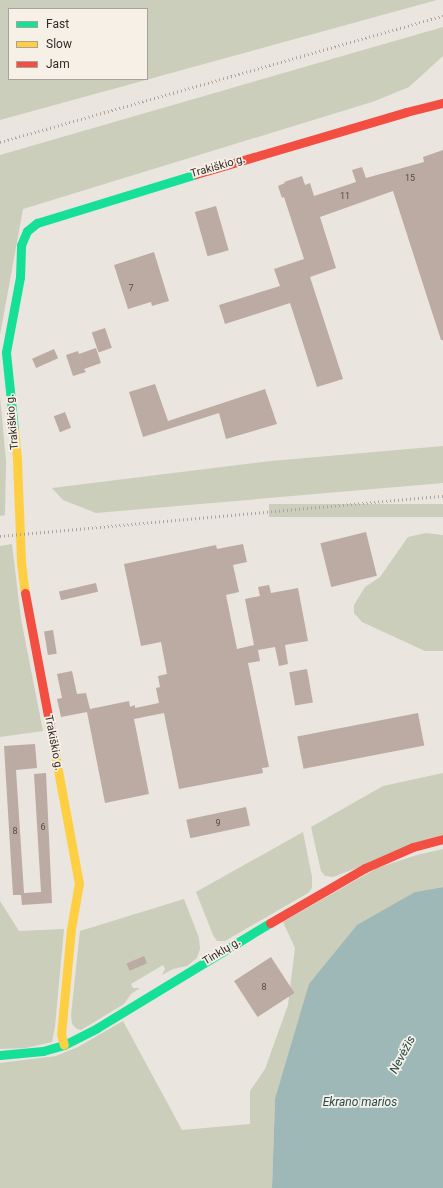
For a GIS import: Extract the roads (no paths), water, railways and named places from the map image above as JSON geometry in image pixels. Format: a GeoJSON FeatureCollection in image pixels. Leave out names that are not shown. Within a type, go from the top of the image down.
{"type":"FeatureCollection","features":[{"type":"Feature","properties":{"kind":"street","name":"Trakiškio g."},"geometry":{"type":"LineString","coordinates":[[64,1045],[62,1021],[71,929],[79,883],[78,870],[28,614],[20,562],[17,461],[6,352],[20,277],[21,245],[27,231],[37,223],[184,177],[406,112],[443,103]]}},
{"type":"Feature","properties":{"kind":"street","name":"Tinklų g."},"geometry":{"type":"LineString","coordinates":[[0,1055],[36,1052],[64,1045],[97,1028],[325,890],[365,868],[413,847],[443,839]]}},
{"type":"Feature","properties":{"kind":"water","name":"Ekrano marios"},"geometry":{"type":"Polygon","coordinates":[[[443,887],[443,1188],[272,1188],[275,1099],[309,984],[357,925],[415,892],[443,887]]]}},
{"type":"Feature","properties":{"kind":"railway"},"geometry":{"type":"LineString","coordinates":[[0,142],[443,16]]}},
{"type":"Feature","properties":{"kind":"railway"},"geometry":{"type":"LineString","coordinates":[[0,536],[443,496]]}},
{"type":"Feature","properties":{"kind":"water label","name":"Nevėžis"},"geometry":{"type":"Point","coordinates":[403,1055]}}]}
